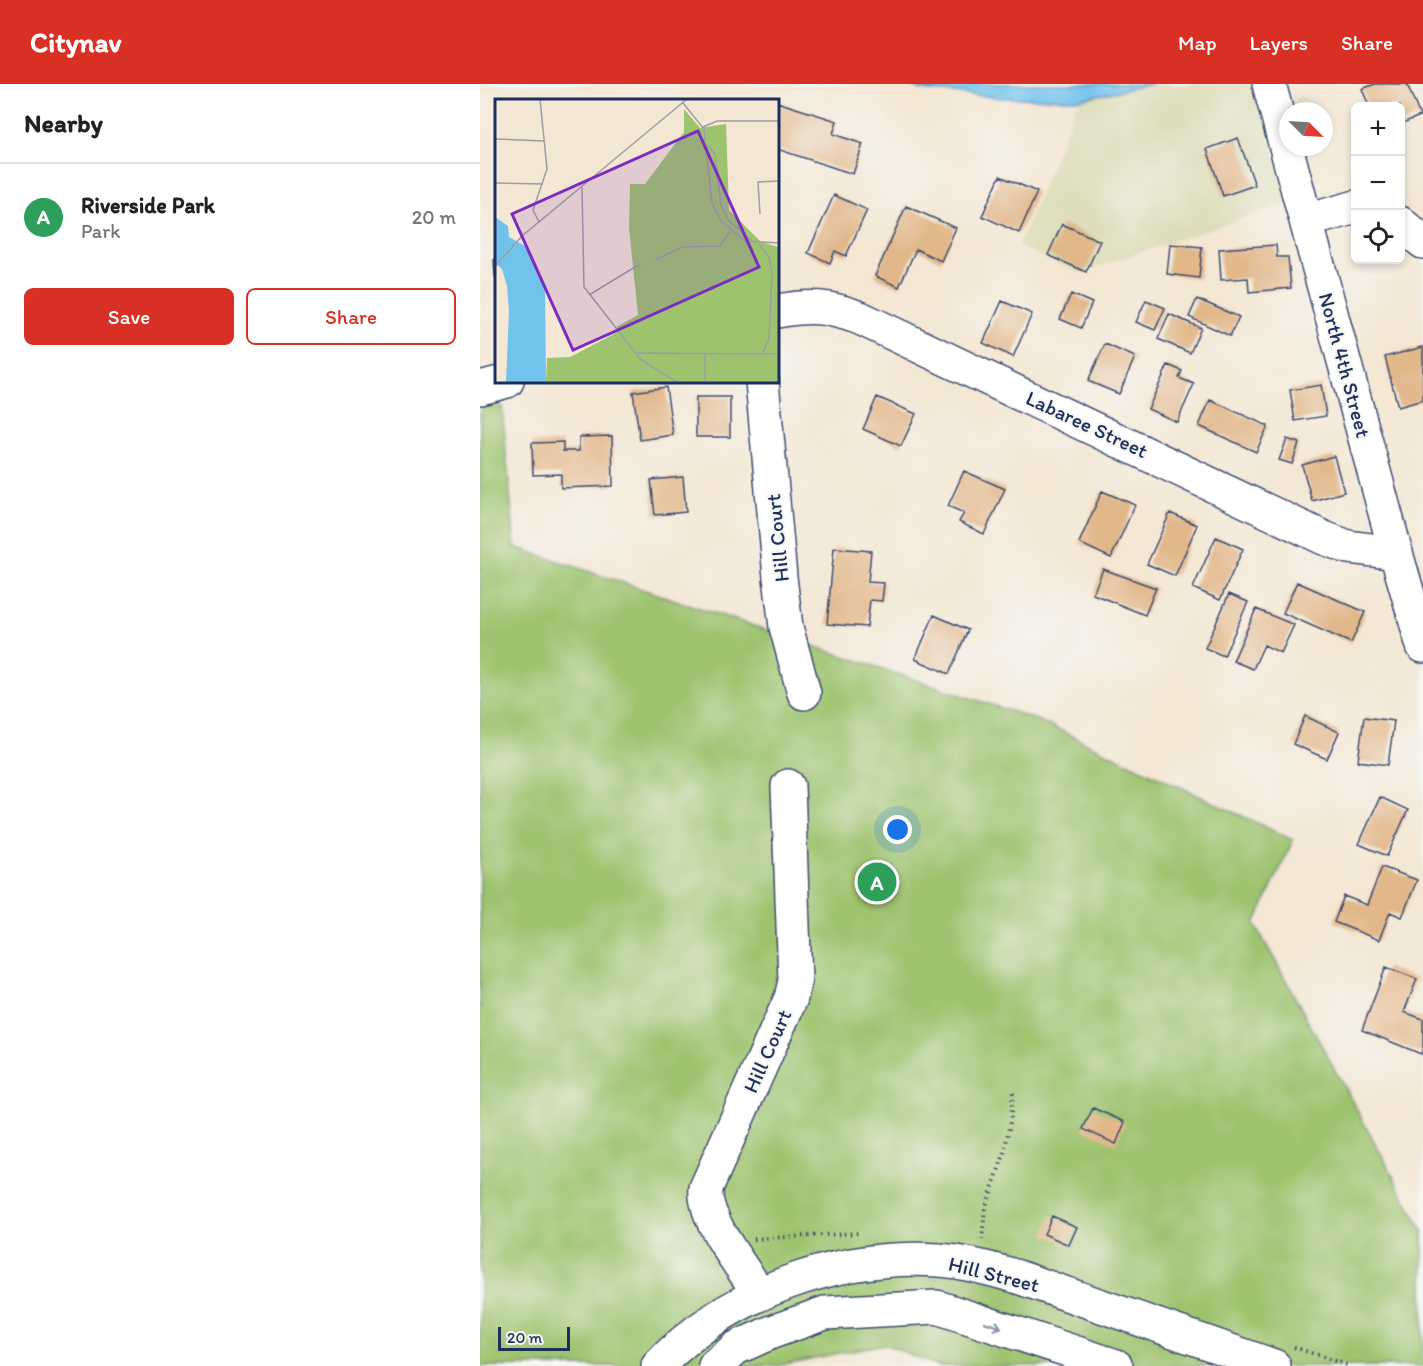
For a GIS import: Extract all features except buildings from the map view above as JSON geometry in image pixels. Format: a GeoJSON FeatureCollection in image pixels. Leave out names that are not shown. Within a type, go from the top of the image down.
{"type":"FeatureCollection","features":[{"type":"Feature","properties":{"kind":"street","name":"North 4th Street"},"geometry":{"type":"LineString","coordinates":[[1269,84],[1423,646]]}},
{"type":"Feature","properties":{"kind":"street"},"geometry":{"type":"LineString","coordinates":[[1306,221],[1351,208]]}},
{"type":"Feature","properties":{"kind":"street"},"geometry":{"type":"LineString","coordinates":[[1405,227],[1423,242]]}},
{"type":"Feature","properties":{"kind":"street","name":"Labaree Street"},"geometry":{"type":"LineString","coordinates":[[778,311],[816,307],[836,309],[860,318],[1084,422],[1324,538],[1348,547],[1396,553]]}},
{"type":"Feature","properties":{"kind":"street"},"geometry":{"type":"LineString","coordinates":[[480,388],[503,382]]}},
{"type":"Feature","properties":{"kind":"street","name":"Hill Court"},"geometry":{"type":"LineString","coordinates":[[762,382],[786,627],[804,693]]}},
{"type":"Feature","properties":{"kind":"street","name":"Hill Court"},"geometry":{"type":"LineString","coordinates":[[759,1293],[724,1240],[704,1200],[706,1188],[791,998],[795,981],[788,786]]}},
{"type":"Feature","properties":{"kind":"street","name":"Hill Street"},"geometry":{"type":"LineString","coordinates":[[657,1366],[691,1335],[759,1293],[805,1277],[844,1267],[908,1260],[932,1260],[972,1265],[1015,1276],[1274,1366]]}},
{"type":"Feature","properties":{"kind":"street"},"geometry":{"type":"LineString","coordinates":[[932,1260],[937,1307]]}},
{"type":"Feature","properties":{"kind":"street"},"geometry":{"type":"LineString","coordinates":[[715,1366],[736,1348],[825,1312],[937,1307],[1116,1366]]}},
{"type":"Feature","properties":{"kind":"path"},"geometry":{"type":"LineString","coordinates":[[982,1242],[986,1209],[1004,1154],[1013,1092]]}},
{"type":"Feature","properties":{"kind":"shaded area"},"geometry":{"type":"Polygon","coordinates":[[[1152,84],[1255,84],[1288,203],[1079,273],[1018,246],[1079,99],[1152,84]]]}},
{"type":"Feature","properties":{"kind":"green space"},"geometry":{"type":"Polygon","coordinates":[[[480,381],[502,407],[515,547],[1040,721],[1293,840],[1255,924],[1423,1231],[1423,1366],[938,1366],[884,1344],[775,1366],[480,1366],[480,381]]]}},
{"type":"Feature","properties":{"kind":"water"},"geometry":{"type":"Polygon","coordinates":[[[906,84],[1152,84],[1079,99],[1003,98],[922,90],[906,84]]]}},
{"type":"Feature","properties":{"kind":"place","name":"Riverside Park"},"geometry":{"type":"Point","coordinates":[877,882]}}]}
